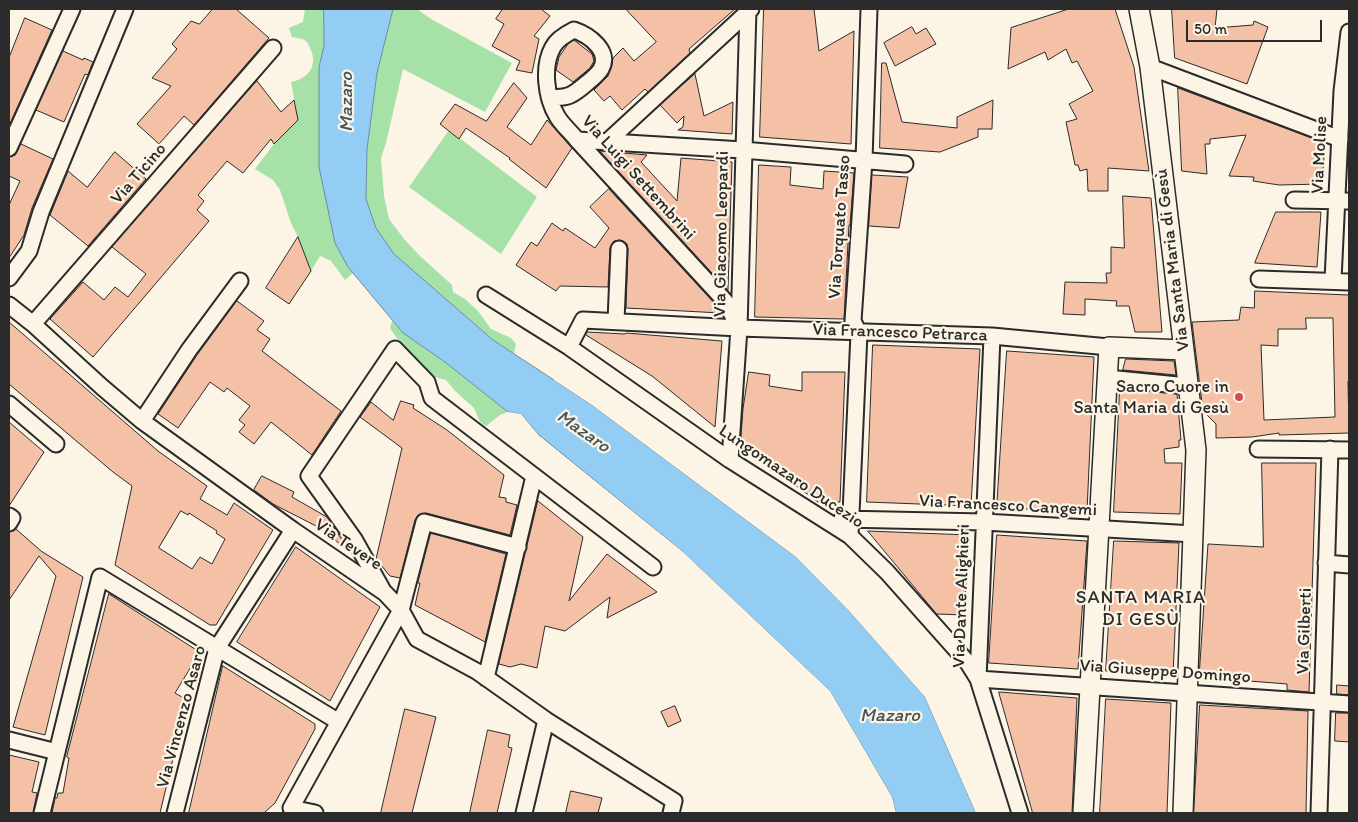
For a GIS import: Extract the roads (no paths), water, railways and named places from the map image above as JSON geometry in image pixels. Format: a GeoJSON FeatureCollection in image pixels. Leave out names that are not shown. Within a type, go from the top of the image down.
{"type":"FeatureCollection","features":[{"type":"Feature","properties":{"kind":"street"},"geometry":{"type":"LineString","coordinates":[[9,148],[72,9]]}},
{"type":"Feature","properties":{"kind":"street"},"geometry":{"type":"LineString","coordinates":[[9,278],[29,251],[41,212],[125,9]]}},
{"type":"Feature","properties":{"kind":"street","name":"Via Torquato Tasso"},"geometry":{"type":"LineString","coordinates":[[850,536],[858,333],[853,321],[864,160],[869,9]]}},
{"type":"Feature","properties":{"kind":"street","name":"Via Santa Maria di Gesù"},"geometry":{"type":"LineString","coordinates":[[1140,9],[1150,67],[1196,450],[1183,813]]}},
{"type":"Feature","properties":{"kind":"street"},"geometry":{"type":"LineString","coordinates":[[607,142],[749,10]]}},
{"type":"Feature","properties":{"kind":"street","name":"Via Giacomo Leopardi"},"geometry":{"type":"LineString","coordinates":[[730,460],[739,328],[743,150],[749,10]]}},
{"type":"Feature","properties":{"kind":"street","name":"Via Luigi Settembrini"},"geometry":{"type":"LineString","coordinates":[[549,97],[562,98],[574,94],[601,70],[604,60],[598,45],[585,34],[574,30],[562,36],[552,47],[547,66],[546,83],[549,97],[557,116],[725,301],[739,328]]}},
{"type":"Feature","properties":{"kind":"street","name":"Via Molise"},"geometry":{"type":"LineString","coordinates":[[1333,280],[1343,200],[1340,139],[1346,91],[1349,32]]}},
{"type":"Feature","properties":{"kind":"street","name":"Via Ticino"},"geometry":{"type":"LineString","coordinates":[[33,324],[273,48]]}},
{"type":"Feature","properties":{"kind":"street"},"geometry":{"type":"LineString","coordinates":[[1150,67],[1340,139]]}},
{"type":"Feature","properties":{"kind":"street"},"geometry":{"type":"LineString","coordinates":[[577,140],[743,150],[905,164]]}},
{"type":"Feature","properties":{"kind":"street"},"geometry":{"type":"LineString","coordinates":[[1294,200],[1343,200]]}},
{"type":"Feature","properties":{"kind":"street"},"geometry":{"type":"LineString","coordinates":[[616,321],[619,249]]}},
{"type":"Feature","properties":{"kind":"street"},"geometry":{"type":"LineString","coordinates":[[1259,279],[1349,282]]}},
{"type":"Feature","properties":{"kind":"street"},"geometry":{"type":"LineString","coordinates":[[142,421],[189,350],[240,281]]}},
{"type":"Feature","properties":{"kind":"street","name":"Lungomazaro Ducezio"},"geometry":{"type":"LineString","coordinates":[[486,296],[569,347],[730,460],[850,536],[887,572],[968,663],[978,679],[1020,813]]}},
{"type":"Feature","properties":{"kind":"street","name":"Via Tevere"},"geometry":{"type":"LineString","coordinates":[[9,305],[142,421],[384,593],[401,610],[417,638],[486,678],[672,807]]}},
{"type":"Feature","properties":{"kind":"street","name":"Via Francesco Petrarca"},"geometry":{"type":"LineString","coordinates":[[569,347],[583,320],[858,333],[992,336],[1109,347],[1184,350]]}},
{"type":"Feature","properties":{"kind":"street","name":"Via Dante Alighieri"},"geometry":{"type":"LineString","coordinates":[[978,679],[992,336]]}},
{"type":"Feature","properties":{"kind":"street"},"geometry":{"type":"LineString","coordinates":[[1083,813],[1109,347]]}},
{"type":"Feature","properties":{"kind":"street"},"geometry":{"type":"LineString","coordinates":[[384,593],[354,539],[309,476],[395,349],[428,382],[432,398],[653,567]]}},
{"type":"Feature","properties":{"kind":"street"},"geometry":{"type":"LineString","coordinates":[[1107,378],[1188,386]]}},
{"type":"Feature","properties":{"kind":"street"},"geometry":{"type":"LineString","coordinates":[[9,404],[56,444]]}},
{"type":"Feature","properties":{"kind":"street"},"geometry":{"type":"LineString","coordinates":[[1258,449],[1349,450]]}},
{"type":"Feature","properties":{"kind":"street","name":"Via Gilberti"},"geometry":{"type":"LineString","coordinates":[[1319,813],[1330,449]]}},
{"type":"Feature","properties":{"kind":"street"},"geometry":{"type":"LineString","coordinates":[[486,678],[534,476]]}},
{"type":"Feature","properties":{"kind":"street"},"geometry":{"type":"LineString","coordinates":[[9,516],[12,518],[9,523]]}},
{"type":"Feature","properties":{"kind":"street","name":"Via Francesco Cangemi"},"geometry":{"type":"LineString","coordinates":[[821,518],[984,522],[1194,534]]}},
{"type":"Feature","properties":{"kind":"street"},"geometry":{"type":"LineString","coordinates":[[314,813],[291,808],[401,610],[424,522],[518,547]]}},
{"type":"Feature","properties":{"kind":"street","name":"Via Vincenzo Asaro"},"geometry":{"type":"LineString","coordinates":[[175,813],[217,648],[293,530]]}},
{"type":"Feature","properties":{"kind":"street"},"geometry":{"type":"LineString","coordinates":[[1326,562],[1349,565]]}},
{"type":"Feature","properties":{"kind":"street"},"geometry":{"type":"LineString","coordinates":[[42,813],[100,577],[339,722]]}},
{"type":"Feature","properties":{"kind":"street","name":"Via Giuseppe Domingo"},"geometry":{"type":"LineString","coordinates":[[978,679],[1349,704]]}},
{"type":"Feature","properties":{"kind":"street"},"geometry":{"type":"LineString","coordinates":[[524,813],[546,720]]}},
{"type":"Feature","properties":{"kind":"street"},"geometry":{"type":"LineString","coordinates":[[9,740],[57,752]]}},
{"type":"Feature","properties":{"kind":"water","name":"Mazaro"},"geometry":{"type":"Polygon","coordinates":[[[324,9],[393,9],[377,73],[367,149],[366,199],[376,228],[394,254],[493,340],[592,405],[796,557],[850,612],[925,697],[976,813],[896,813],[892,797],[830,691],[683,552],[539,435],[521,414],[508,412],[445,362],[403,333],[348,267],[335,243],[319,167],[319,67],[324,46],[324,9]]]}},
{"type":"Feature","properties":{"kind":"place","name":"Sacro Cuore in Santa Maria di Gesù"},"geometry":{"type":"Point","coordinates":[1239,397]}},
{"type":"Feature","properties":{"kind":"district","name":"SANTA MARIA DI GESÙ"},"geometry":{"type":"Point","coordinates":[1141,609]}}]}
